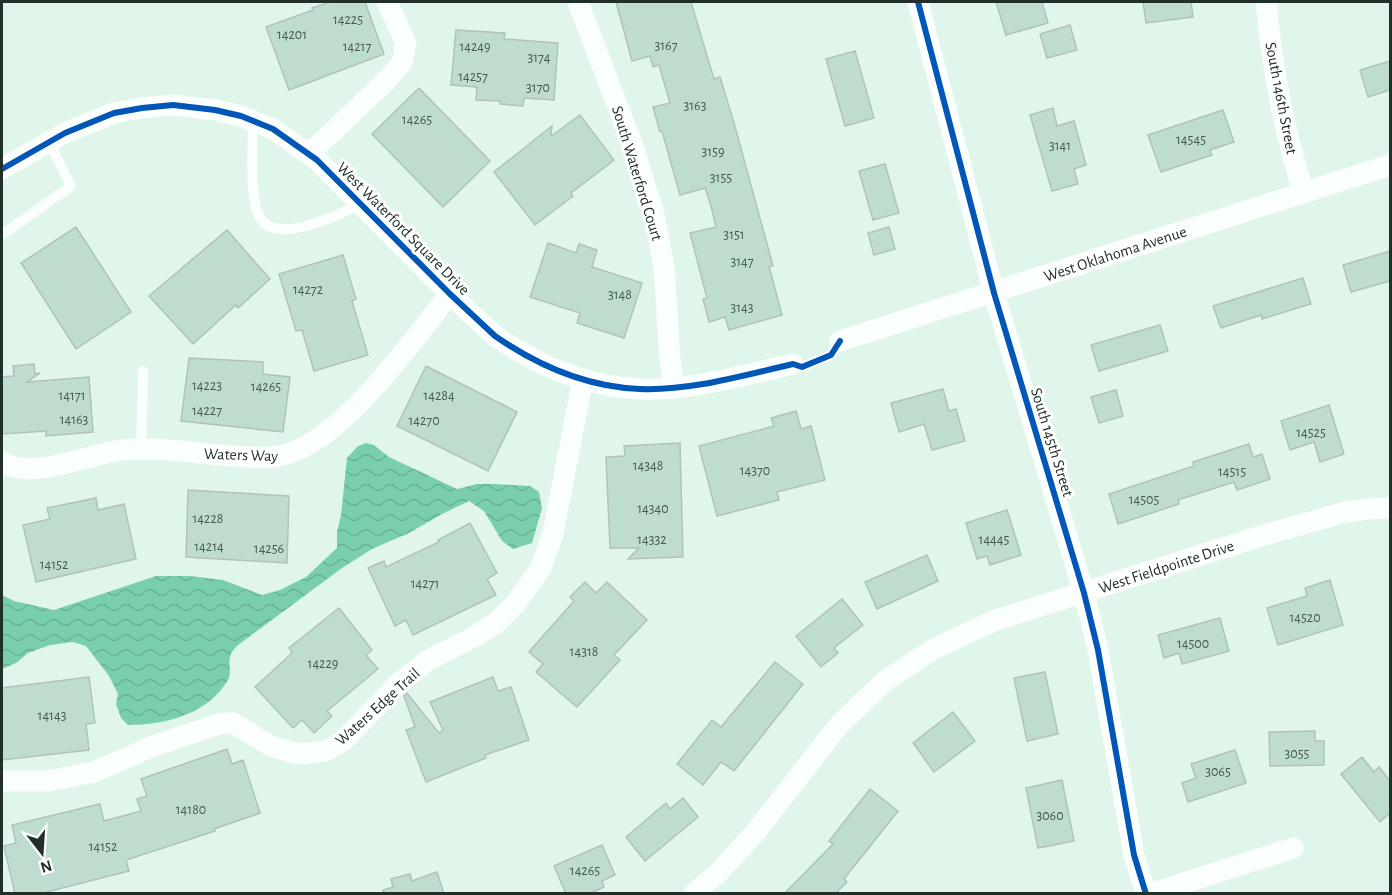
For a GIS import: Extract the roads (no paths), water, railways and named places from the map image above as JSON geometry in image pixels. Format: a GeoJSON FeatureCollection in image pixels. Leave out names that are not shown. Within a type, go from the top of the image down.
{"type":"FeatureCollection","features":[{"type":"Feature","properties":{"kind":"street"},"geometry":{"type":"LineString","coordinates":[[309,154],[402,63],[406,43],[387,2]]}},
{"type":"Feature","properties":{"kind":"street","name":"South Waterford Court"},"geometry":{"type":"LineString","coordinates":[[578,2],[634,149],[654,214],[664,267],[674,387]]}},
{"type":"Feature","properties":{"kind":"street","name":"South 145th Street"},"geometry":{"type":"LineString","coordinates":[[918,2],[994,292],[1084,593],[1098,650],[1134,855],[1148,894]]}},
{"type":"Feature","properties":{"kind":"street","name":"South 146th Street"},"geometry":{"type":"LineString","coordinates":[[1266,2],[1269,38],[1282,106],[1304,193]]}},
{"type":"Feature","properties":{"kind":"street","name":"West Waterford Square Drive"},"geometry":{"type":"LineString","coordinates":[[2,169],[94,120],[114,113],[173,105],[215,110],[253,120],[273,129],[309,154],[495,336],[514,349],[555,370],[583,379],[641,389],[697,385],[794,364]]}},
{"type":"Feature","properties":{"kind":"street","name":"West Oklahoma Avenue"},"geometry":{"type":"LineString","coordinates":[[840,341],[1390,165]]}},
{"type":"Feature","properties":{"kind":"street","name":"Waters Way"},"geometry":{"type":"LineString","coordinates":[[2,462],[22,468],[57,465],[120,450],[273,457],[291,454],[309,446],[336,427],[377,383],[450,294]]}},
{"type":"Feature","properties":{"kind":"street","name":"Waters Edge Trail"},"geometry":{"type":"LineString","coordinates":[[2,781],[48,781],[94,772],[151,747],[222,723],[233,723],[272,746],[298,754],[326,751],[343,741],[397,685],[427,662],[496,623],[515,604],[541,568],[553,533],[583,379]]}},
{"type":"Feature","properties":{"kind":"street","name":"West Fieldpointe Drive"},"geometry":{"type":"LineString","coordinates":[[694,894],[719,872],[754,834],[839,725],[885,681],[932,650],[993,621],[1261,536],[1346,512],[1390,508]]}},
{"type":"Feature","properties":{"kind":"street"},"geometry":{"type":"LineString","coordinates":[[1148,894],[1293,848]]}},
{"type":"Feature","properties":{"kind":"lane"},"geometry":{"type":"LineString","coordinates":[[253,120],[254,201],[260,218],[266,225],[275,230],[294,229],[334,218],[360,204]]}},
{"type":"Feature","properties":{"kind":"lane"},"geometry":{"type":"LineString","coordinates":[[2,235],[71,186],[50,142]]}},
{"type":"Feature","properties":{"kind":"lane"},"geometry":{"type":"LineString","coordinates":[[141,450],[143,370]]}},
{"type":"Feature","properties":{"kind":"water"},"geometry":{"type":"Polygon","coordinates":[[[366,443],[374,445],[389,457],[457,489],[477,484],[530,486],[539,492],[542,508],[532,543],[513,549],[502,541],[484,511],[469,501],[442,514],[409,533],[372,549],[342,568],[238,645],[230,657],[228,680],[219,692],[197,709],[171,720],[128,725],[121,718],[116,704],[118,694],[109,676],[86,646],[73,642],[50,645],[28,653],[16,663],[2,669],[2,595],[14,601],[54,610],[156,576],[190,576],[223,580],[262,595],[280,590],[306,577],[337,548],[347,458],[358,446],[366,443]]]}}]}
